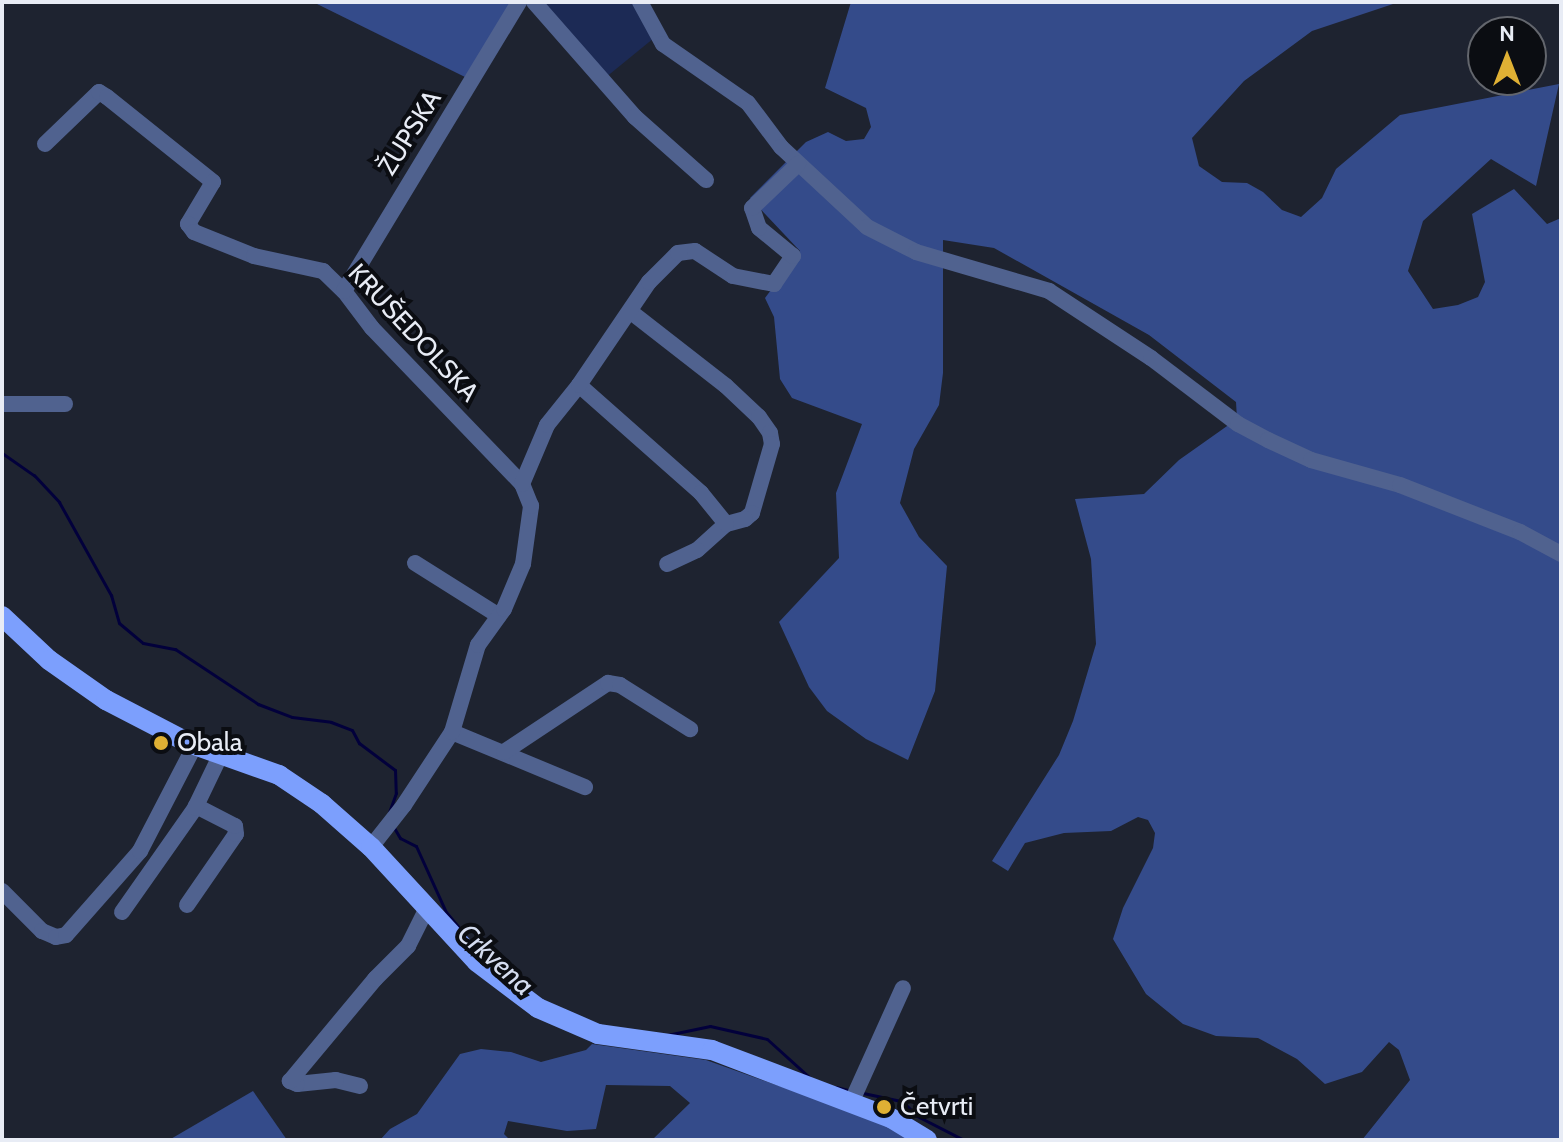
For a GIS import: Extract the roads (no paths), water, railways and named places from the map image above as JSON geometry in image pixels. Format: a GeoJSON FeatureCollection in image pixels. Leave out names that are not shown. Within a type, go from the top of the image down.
{"type":"FeatureCollection","features":[{"type":"Feature","properties":{"kind":"main road"},"geometry":{"type":"LineString","coordinates":[[2,616],[49,660],[106,700],[195,745],[279,775],[377,840],[427,908],[477,962],[538,1008],[598,1034],[712,1050],[855,1095],[927,1140]]}},
{"type":"Feature","properties":{"kind":"street","name":"ŽUPSKA"},"geometry":{"type":"LineString","coordinates":[[344,291],[519,2]]}},
{"type":"Feature","properties":{"kind":"street"},"geometry":{"type":"LineString","coordinates":[[534,2],[635,117],[706,180]]}},
{"type":"Feature","properties":{"kind":"street"},"geometry":{"type":"LineString","coordinates":[[640,2],[663,44],[748,103],[798,164],[867,227],[916,252],[1049,291],[1258,435],[1311,460],[1400,485],[1520,532],[1561,554]]}},
{"type":"Feature","properties":{"kind":"street","name":"KRUŠEDOLSKA"},"geometry":{"type":"LineString","coordinates":[[45,144],[99,92],[213,182],[188,224],[194,232],[254,256],[323,271],[344,291],[372,328],[522,484]]}},
{"type":"Feature","properties":{"kind":"street"},"geometry":{"type":"LineString","coordinates":[[377,840],[452,732],[478,645],[499,616],[523,564],[531,506],[522,484],[547,425],[579,385],[649,282],[685,250],[695,251],[733,276],[774,284],[793,256],[759,228],[752,208],[798,164]]}},
{"type":"Feature","properties":{"kind":"street"},"geometry":{"type":"LineString","coordinates":[[631,312],[726,386],[770,433],[772,454],[752,513],[745,519],[726,524],[697,550],[667,564]]}},
{"type":"Feature","properties":{"kind":"street"},"geometry":{"type":"LineString","coordinates":[[579,385],[701,493],[726,524]]}},
{"type":"Feature","properties":{"kind":"street"},"geometry":{"type":"LineString","coordinates":[[2,404],[65,404]]}},
{"type":"Feature","properties":{"kind":"street"},"geometry":{"type":"LineString","coordinates":[[415,563],[499,616]]}},
{"type":"Feature","properties":{"kind":"street"},"geometry":{"type":"LineString","coordinates":[[504,752],[608,683],[620,685],[690,729]]}},
{"type":"Feature","properties":{"kind":"street"},"geometry":{"type":"LineString","coordinates":[[452,732],[585,787]]}},
{"type":"Feature","properties":{"kind":"street"},"geometry":{"type":"LineString","coordinates":[[2,891],[42,931],[56,937],[66,935],[140,851],[195,745]]}},
{"type":"Feature","properties":{"kind":"street"},"geometry":{"type":"LineString","coordinates":[[122,912],[196,806],[221,754]]}},
{"type":"Feature","properties":{"kind":"street"},"geometry":{"type":"LineString","coordinates":[[187,905],[236,834],[235,826],[196,806]]}},
{"type":"Feature","properties":{"kind":"street"},"geometry":{"type":"LineString","coordinates":[[360,1086],[336,1080],[297,1084],[290,1081],[365,991],[408,946],[427,908]]}},
{"type":"Feature","properties":{"kind":"street"},"geometry":{"type":"LineString","coordinates":[[855,1095],[903,988]]}},
{"type":"Feature","properties":{"kind":"waterway","name":"Crkvena"},"geometry":{"type":"LineString","coordinates":[[2,453],[34,475],[59,502],[111,595],[119,623],[143,643],[175,649],[258,704],[292,717],[331,722],[352,730],[359,743],[395,770],[396,793],[389,812]]}},
{"type":"Feature","properties":{"kind":"waterway","name":"Crkvena"},"geometry":{"type":"LineString","coordinates":[[393,826],[400,838],[416,846],[446,912],[461,930]]}},
{"type":"Feature","properties":{"kind":"waterway","name":"Crkvena"},"geometry":{"type":"LineString","coordinates":[[667,1035],[710,1026],[767,1039],[810,1078]]}},
{"type":"Feature","properties":{"kind":"waterway","name":"Crkvena"},"geometry":{"type":"LineString","coordinates":[[836,1087],[852,1091]]}},
{"type":"Feature","properties":{"kind":"waterway","name":"Crkvena"},"geometry":{"type":"LineString","coordinates":[[863,1093],[902,1101],[917,1116],[964,1140]]}},
{"type":"Feature","properties":{"kind":"place","name":"Obala"},"geometry":{"type":"Point","coordinates":[161,743]}},
{"type":"Feature","properties":{"kind":"place","name":"Četvrti"},"geometry":{"type":"Point","coordinates":[884,1107]}}]}
